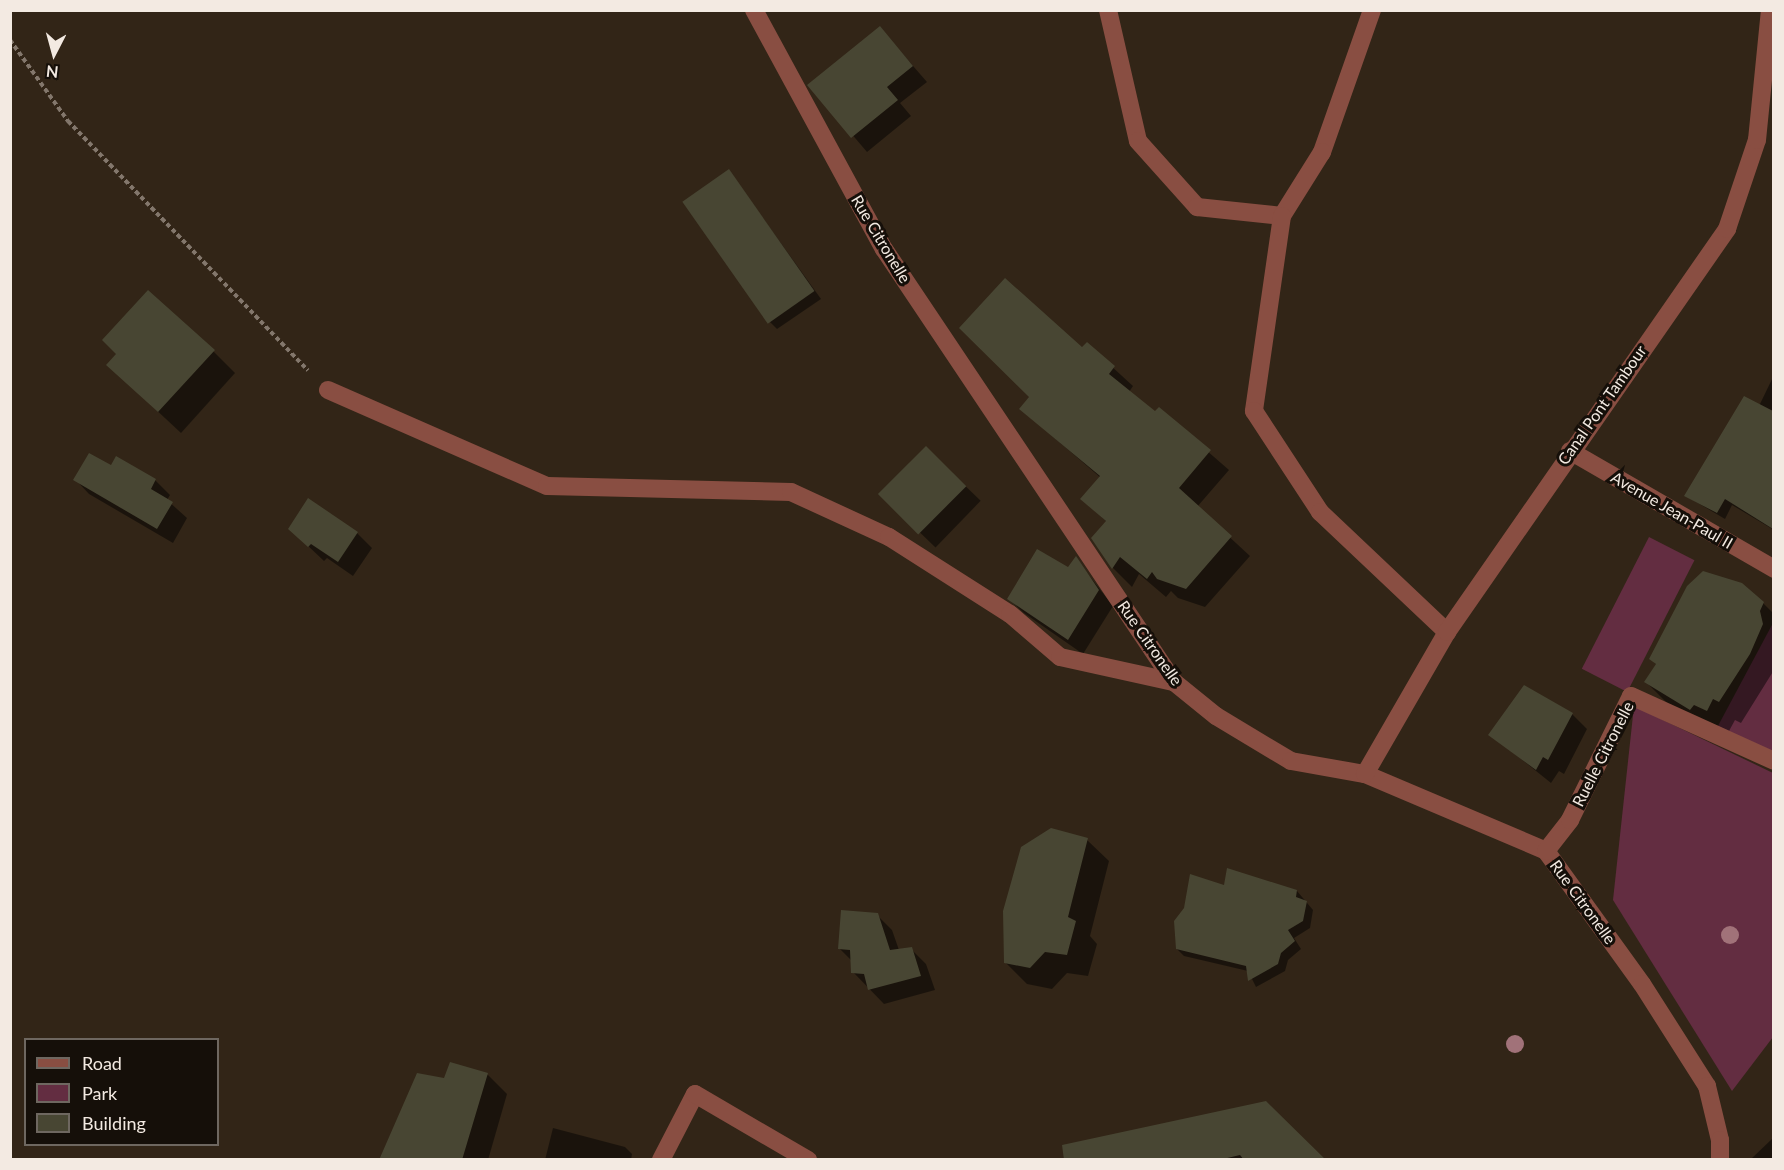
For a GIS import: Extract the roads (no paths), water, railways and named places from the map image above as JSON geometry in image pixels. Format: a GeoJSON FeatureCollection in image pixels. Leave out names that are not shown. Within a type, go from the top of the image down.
{"type":"FeatureCollection","features":[{"type":"Feature","properties":{"kind":"street","name":"Rue Citronelle"},"geometry":{"type":"LineString","coordinates":[[754,10],[884,249],[1174,682],[1216,716],[1291,761],[1365,774],[1546,851],[1642,984],[1707,1086],[1720,1140],[1720,1160]]}},
{"type":"Feature","properties":{"kind":"street"},"geometry":{"type":"LineString","coordinates":[[1108,10],[1138,141],[1197,207],[1282,216]]}},
{"type":"Feature","properties":{"kind":"street"},"geometry":{"type":"LineString","coordinates":[[1372,10],[1322,152],[1282,216],[1254,411],[1320,512],[1447,632]]}},
{"type":"Feature","properties":{"kind":"street","name":"Canal Pont Tambour"},"geometry":{"type":"LineString","coordinates":[[1365,774],[1447,632],[1570,451],[1727,228],[1757,140],[1770,10]]}},
{"type":"Feature","properties":{"kind":"street"},"geometry":{"type":"LineString","coordinates":[[328,390],[548,486],[791,492],[889,537],[1010,614],[1060,657],[1174,682]]}},
{"type":"Feature","properties":{"kind":"street","name":"Avenue Jean-Paul II"},"geometry":{"type":"LineString","coordinates":[[1570,451],[1773,569]]}},
{"type":"Feature","properties":{"kind":"street","name":"Ruelle Citronelle"},"geometry":{"type":"LineString","coordinates":[[1546,851],[1570,820],[1631,696],[1773,761]]}},
{"type":"Feature","properties":{"kind":"street"},"geometry":{"type":"LineString","coordinates":[[661,1160],[695,1094],[808,1160]]}}]}
